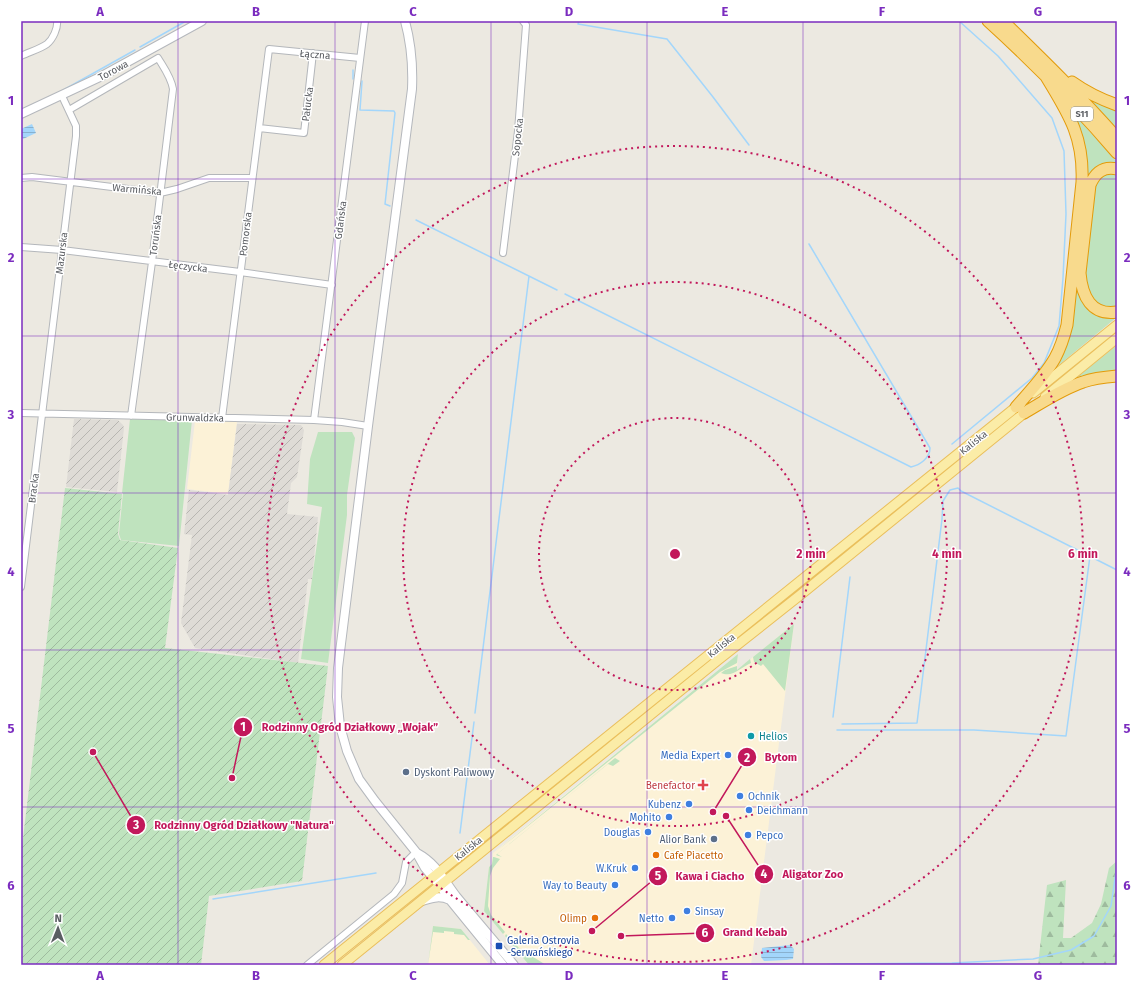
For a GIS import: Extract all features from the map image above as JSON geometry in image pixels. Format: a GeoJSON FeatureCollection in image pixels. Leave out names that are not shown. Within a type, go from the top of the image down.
{"type":"FeatureCollection","features":[{"type":"Feature","properties":{"kind":"highway","name":"S11"},"geometry":{"type":"LineString","coordinates":[[988,21],[1080,97],[1117,138]]}},
{"type":"Feature","properties":{"kind":"highway","name":"S11"},"geometry":{"type":"LineString","coordinates":[[1003,21],[1047,70],[1117,153]]}},
{"type":"Feature","properties":{"kind":"highway"},"geometry":{"type":"LineString","coordinates":[[1047,70],[1104,101],[1117,105]]}},
{"type":"Feature","properties":{"kind":"highway"},"geometry":{"type":"LineString","coordinates":[[1020,410],[1052,362],[1062,342],[1067,326],[1082,182],[1083,168],[1078,136],[1047,70]]}},
{"type":"Feature","properties":{"kind":"highway"},"geometry":{"type":"LineString","coordinates":[[1117,169],[1104,169],[1093,178],[1090,185],[1080,273],[1081,286],[1087,300],[1100,311],[1108,313],[1117,312]]}},
{"type":"Feature","properties":{"kind":"highway"},"geometry":{"type":"LineString","coordinates":[[1020,410],[1082,382],[1117,376]]}},
{"type":"Feature","properties":{"kind":"main road","name":"Kaliska"},"geometry":{"type":"LineString","coordinates":[[342,965],[883,527],[1117,325]]}},
{"type":"Feature","properties":{"kind":"main road","name":"Kaliska"},"geometry":{"type":"LineString","coordinates":[[324,965],[747,625],[1020,410],[1117,338]]}},
{"type":"Feature","properties":{"kind":"street"},"geometry":{"type":"LineString","coordinates":[[21,56],[48,43],[58,26],[57,21]]}},
{"type":"Feature","properties":{"kind":"street","name":"Torowa"},"geometry":{"type":"LineString","coordinates":[[21,114],[62,96],[202,21]]}},
{"type":"Feature","properties":{"kind":"street","name":"Gdańska"},"geometry":{"type":"LineString","coordinates":[[314,420],[365,21]]}},
{"type":"Feature","properties":{"kind":"street"},"geometry":{"type":"LineString","coordinates":[[405,21],[412,57],[412,89],[338,668],[337,708],[346,751],[359,779],[416,852],[425,868],[436,874],[514,965]]}},
{"type":"Feature","properties":{"kind":"street","name":"Sopocka"},"geometry":{"type":"LineString","coordinates":[[503,253],[518,131],[526,25],[523,21]]}},
{"type":"Feature","properties":{"kind":"street","name":"Łączna"},"geometry":{"type":"LineString","coordinates":[[269,49],[360,58]]}},
{"type":"Feature","properties":{"kind":"street","name":"Pomorska"},"geometry":{"type":"LineString","coordinates":[[222,418],[269,49]]}},
{"type":"Feature","properties":{"kind":"street","name":"Pałucka"},"geometry":{"type":"LineString","coordinates":[[259,128],[304,133],[313,53]]}},
{"type":"Feature","properties":{"kind":"street","name":"Toruńska"},"geometry":{"type":"LineString","coordinates":[[68,110],[158,58],[172,84],[173,89],[152,262],[131,416]]}},
{"type":"Feature","properties":{"kind":"street","name":"Mazurska"},"geometry":{"type":"LineString","coordinates":[[42,414],[76,136],[76,126],[62,96]]}},
{"type":"Feature","properties":{"kind":"street","name":"Warmińska"},"geometry":{"type":"LineString","coordinates":[[21,178],[32,177],[160,193],[209,178],[252,178]]}},
{"type":"Feature","properties":{"kind":"street","name":"Łęczycka"},"geometry":{"type":"LineString","coordinates":[[21,247],[62,250],[332,285]]}},
{"type":"Feature","properties":{"kind":"street","name":"Grunwaldzka"},"geometry":{"type":"LineString","coordinates":[[21,413],[314,420],[368,426]]}},
{"type":"Feature","properties":{"kind":"street","name":"Bracka"},"geometry":{"type":"LineString","coordinates":[[21,587],[42,414]]}},
{"type":"Feature","properties":{"kind":"street"},"geometry":{"type":"LineString","coordinates":[[307,965],[394,894],[402,883],[406,862],[416,852]]}},
{"type":"Feature","properties":{"kind":"street"},"geometry":{"type":"LineString","coordinates":[[443,884],[450,900],[503,965]]}},
{"type":"Feature","properties":{"kind":"street"},"geometry":{"type":"LineString","coordinates":[[421,901],[438,896],[445,897],[450,900]]}},
{"type":"Feature","properties":{"kind":"shaded area"},"geometry":{"type":"Polygon","coordinates":[[[74,419],[118,420],[123,425],[124,428],[117,492],[66,487],[74,419]]]}},
{"type":"Feature","properties":{"kind":"shaded area"},"geometry":{"type":"Polygon","coordinates":[[[195,421],[237,422],[228,494],[187,489],[195,421]]]}},
{"type":"Feature","properties":{"kind":"shaded area"},"geometry":{"type":"Polygon","coordinates":[[[237,424],[301,425],[304,430],[297,477],[291,483],[287,514],[318,517],[312,579],[308,579],[298,663],[195,648],[181,623],[192,535],[184,534],[189,490],[228,495],[237,424]]]}},
{"type":"Feature","properties":{"kind":"shaded area"},"geometry":{"type":"Polygon","coordinates":[[[794,624],[751,965],[529,965],[484,911],[489,867],[492,864],[493,853],[738,654],[737,670],[794,624]]]}},
{"type":"Feature","properties":{"kind":"shaded area"},"geometry":{"type":"Polygon","coordinates":[[[433,926],[461,929],[490,965],[428,965],[433,926]]]}},
{"type":"Feature","properties":{"kind":"green space"},"geometry":{"type":"Polygon","coordinates":[[[1088,97],[1117,108],[1117,129],[1088,97]]]}},
{"type":"Feature","properties":{"kind":"green space"},"geometry":{"type":"Polygon","coordinates":[[[1072,112],[1117,162],[1117,165],[1087,182],[1072,112]]]}},
{"type":"Feature","properties":{"kind":"green space"},"geometry":{"type":"Polygon","coordinates":[[[1117,173],[1117,309],[1100,306],[1089,297],[1084,282],[1095,184],[1105,174],[1117,173]]]}},
{"type":"Feature","properties":{"kind":"green space"},"geometry":{"type":"Polygon","coordinates":[[[1076,277],[1081,297],[1117,317],[1048,374],[1076,277]]]}},
{"type":"Feature","properties":{"kind":"green space"},"geometry":{"type":"Polygon","coordinates":[[[1117,345],[1117,373],[1070,383],[1117,345]]]}},
{"type":"Feature","properties":{"kind":"green space"},"geometry":{"type":"Polygon","coordinates":[[[130,419],[192,420],[179,546],[121,540],[119,534],[122,493],[130,419]]]}},
{"type":"Feature","properties":{"kind":"green space"},"geometry":{"type":"Polygon","coordinates":[[[318,432],[352,432],[355,438],[347,495],[347,515],[328,663],[301,659],[322,507],[307,504],[310,459],[318,432]]]}},
{"type":"Feature","properties":{"kind":"green space"},"geometry":{"type":"Polygon","coordinates":[[[65,488],[122,494],[118,534],[120,540],[178,548],[165,648],[328,666],[302,881],[209,896],[201,965],[21,965],[21,855],[65,488]]]}},
{"type":"Feature","properties":{"kind":"green space"},"geometry":{"type":"Polygon","coordinates":[[[794,624],[785,691],[763,664],[761,666],[754,662],[753,657],[794,624]]]}},
{"type":"Feature","properties":{"kind":"green space"},"geometry":{"type":"Polygon","coordinates":[[[738,654],[737,663],[720,672],[493,854],[738,654]]]}},
{"type":"Feature","properties":{"kind":"green space"},"geometry":{"type":"Polygon","coordinates":[[[750,659],[751,663],[733,673],[721,673],[737,666],[737,670],[750,659]]]}},
{"type":"Feature","properties":{"kind":"green space"},"geometry":{"type":"Polygon","coordinates":[[[615,758],[620,761],[613,766],[608,764],[540,819],[615,758]]]}},
{"type":"Feature","properties":{"kind":"green space"},"geometry":{"type":"Polygon","coordinates":[[[493,857],[500,859],[493,868],[490,876],[488,906],[491,915],[505,932],[503,934],[484,911],[489,867],[492,864],[493,857]]]}},
{"type":"Feature","properties":{"kind":"green space"},"geometry":{"type":"Polygon","coordinates":[[[1117,861],[1117,965],[1038,965],[1047,885],[1066,880],[1063,938],[1071,938],[1092,923],[1101,904],[1109,868],[1117,861]]]}},
{"type":"Feature","properties":{"kind":"green space"},"geometry":{"type":"Polygon","coordinates":[[[433,926],[461,929],[470,940],[468,940],[464,935],[454,934],[454,932],[433,932],[428,965],[433,926]]]}},
{"type":"Feature","properties":{"kind":"green space"},"geometry":{"type":"Polygon","coordinates":[[[506,934],[519,948],[546,965],[529,965],[505,936],[506,934]]]}},
{"type":"Feature","properties":{"kind":"water"},"geometry":{"type":"Polygon","coordinates":[[[32,124],[36,133],[23,139],[21,129],[32,124]]]}},
{"type":"Feature","properties":{"kind":"water"},"geometry":{"type":"Polygon","coordinates":[[[790,945],[794,949],[793,959],[764,961],[761,957],[762,948],[790,945]]]}},
{"type":"Feature","properties":{"kind":"waterway"},"geometry":{"type":"LineString","coordinates":[[140,47],[186,21]]}},
{"type":"Feature","properties":{"kind":"waterway"},"geometry":{"type":"LineString","coordinates":[[579,21],[578,24],[667,39],[749,145]]}},
{"type":"Feature","properties":{"kind":"waterway"},"geometry":{"type":"LineString","coordinates":[[952,444],[1032,378],[1044,363],[1059,326],[1066,214],[1064,151],[1052,118],[998,56],[959,21]]}},
{"type":"Feature","properties":{"kind":"waterway"},"geometry":{"type":"LineString","coordinates":[[58,93],[135,50]]}},
{"type":"Feature","properties":{"kind":"waterway"},"geometry":{"type":"LineString","coordinates":[[353,70],[353,79]]}},
{"type":"Feature","properties":{"kind":"waterway"},"geometry":{"type":"LineString","coordinates":[[362,81],[360,110],[394,111],[395,113],[385,204],[390,206]]}},
{"type":"Feature","properties":{"kind":"waterway"},"geometry":{"type":"LineString","coordinates":[[416,220],[557,290]]}},
{"type":"Feature","properties":{"kind":"waterway"},"geometry":{"type":"LineString","coordinates":[[565,294],[911,467],[918,465],[926,458],[930,452],[930,448],[809,244]]}},
{"type":"Feature","properties":{"kind":"waterway"},"geometry":{"type":"LineString","coordinates":[[475,713],[529,276]]}},
{"type":"Feature","properties":{"kind":"waterway"},"geometry":{"type":"LineString","coordinates":[[842,724],[917,723],[943,501],[950,490],[958,488],[961,491],[1117,570]]}},
{"type":"Feature","properties":{"kind":"waterway"},"geometry":{"type":"LineString","coordinates":[[837,730],[974,730],[1066,736],[1090,556]]}},
{"type":"Feature","properties":{"kind":"waterway"},"geometry":{"type":"LineString","coordinates":[[833,717],[850,577]]}},
{"type":"Feature","properties":{"kind":"waterway"},"geometry":{"type":"LineString","coordinates":[[460,833],[474,722]]}},
{"type":"Feature","properties":{"kind":"waterway"},"geometry":{"type":"LineString","coordinates":[[824,965],[952,963],[1033,959],[1071,950],[1094,936],[1111,906],[1117,865]]}},
{"type":"Feature","properties":{"kind":"waterway"},"geometry":{"type":"LineString","coordinates":[[213,899],[376,873]]}},
{"type":"Feature","properties":{"kind":"place","name":"Helios"},"geometry":{"type":"Point","coordinates":[751,736]}},
{"type":"Feature","properties":{"kind":"place","name":"Rodzinny Ogród Działkowy \"Natura\""},"geometry":{"type":"Point","coordinates":[93,752]}},
{"type":"Feature","properties":{"kind":"place","name":"Media Expert"},"geometry":{"type":"Point","coordinates":[728,755]}},
{"type":"Feature","properties":{"kind":"place","name":"Dyskont Paliwowy"},"geometry":{"type":"Point","coordinates":[406,772]}},
{"type":"Feature","properties":{"kind":"place","name":"Rodzinny Ogród Działkowy „Wojak”"},"geometry":{"type":"Point","coordinates":[232,778]}},
{"type":"Feature","properties":{"kind":"place","name":"Benefactor"},"geometry":{"type":"Point","coordinates":[703,785]}},
{"type":"Feature","properties":{"kind":"place","name":"Ochnik"},"geometry":{"type":"Point","coordinates":[740,796]}},
{"type":"Feature","properties":{"kind":"place","name":"Kubenz"},"geometry":{"type":"Point","coordinates":[689,804]}},
{"type":"Feature","properties":{"kind":"place","name":"Deichmann"},"geometry":{"type":"Point","coordinates":[749,810]}},
{"type":"Feature","properties":{"kind":"place","name":"Bytom"},"geometry":{"type":"Point","coordinates":[713,812]}},
{"type":"Feature","properties":{"kind":"place","name":"Aligator Zoo"},"geometry":{"type":"Point","coordinates":[726,816]}},
{"type":"Feature","properties":{"kind":"place","name":"Mohito"},"geometry":{"type":"Point","coordinates":[669,817]}},
{"type":"Feature","properties":{"kind":"place","name":"Douglas"},"geometry":{"type":"Point","coordinates":[648,832]}},
{"type":"Feature","properties":{"kind":"place","name":"Pepco"},"geometry":{"type":"Point","coordinates":[748,835]}},
{"type":"Feature","properties":{"kind":"place","name":"Alior Bank"},"geometry":{"type":"Point","coordinates":[714,839]}},
{"type":"Feature","properties":{"kind":"place","name":"Cafe Piacetto"},"geometry":{"type":"Point","coordinates":[656,855]}},
{"type":"Feature","properties":{"kind":"place","name":"W.Kruk"},"geometry":{"type":"Point","coordinates":[635,868]}},
{"type":"Feature","properties":{"kind":"place","name":"Way to Beauty"},"geometry":{"type":"Point","coordinates":[615,885]}},
{"type":"Feature","properties":{"kind":"place","name":"Sinsay"},"geometry":{"type":"Point","coordinates":[687,911]}},
{"type":"Feature","properties":{"kind":"place","name":"Olimp"},"geometry":{"type":"Point","coordinates":[595,918]}},
{"type":"Feature","properties":{"kind":"place","name":"Netto"},"geometry":{"type":"Point","coordinates":[672,918]}},
{"type":"Feature","properties":{"kind":"place","name":"Kawa i Ciacho"},"geometry":{"type":"Point","coordinates":[592,931]}},
{"type":"Feature","properties":{"kind":"place","name":"Grand Kebab"},"geometry":{"type":"Point","coordinates":[621,936]}},
{"type":"Feature","properties":{"kind":"place","name":"Galeria Ostrovia -Serwańskiego"},"geometry":{"type":"Point","coordinates":[499,946]}}]}
